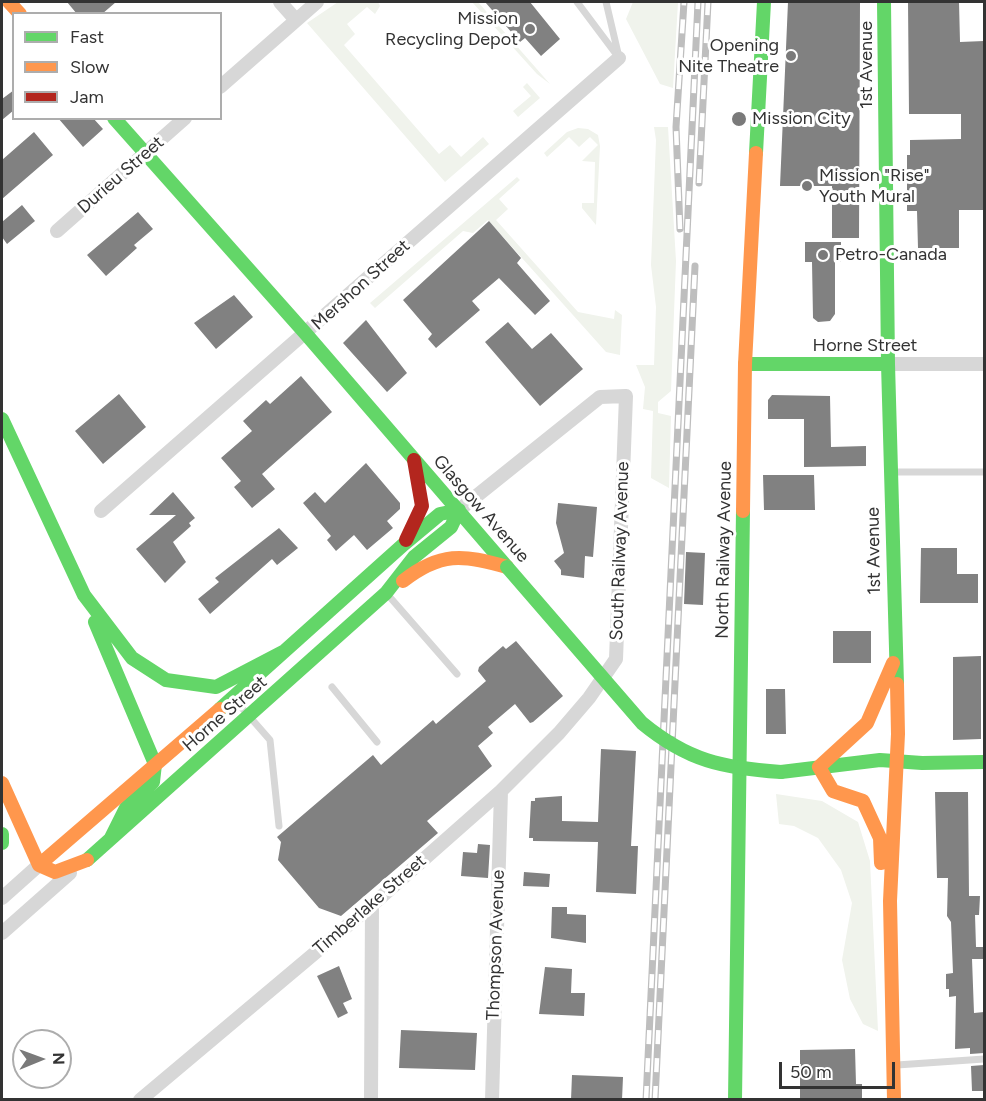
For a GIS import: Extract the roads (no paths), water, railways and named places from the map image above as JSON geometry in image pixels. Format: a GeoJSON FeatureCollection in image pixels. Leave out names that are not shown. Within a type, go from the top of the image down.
{"type":"FeatureCollection","features":[{"type":"Feature","properties":{"kind":"main road","name":"North Railway Avenue"},"geometry":{"type":"LineString","coordinates":[[735,1100],[745,364],[764,2]]}},
{"type":"Feature","properties":{"kind":"main road","name":"1st Avenue"},"geometry":{"type":"LineString","coordinates":[[884,2],[890,472],[898,734],[890,901],[894,1100]]}},
{"type":"Feature","properties":{"kind":"main road","name":"Glasgow Avenue"},"geometry":{"type":"LineString","coordinates":[[116,120],[306,334],[642,723],[666,744],[694,759],[730,769],[781,772],[896,760],[922,763],[984,762]]}},
{"type":"Feature","properties":{"kind":"main road","name":"Horne Street"},"geometry":{"type":"LineString","coordinates":[[745,364],[888,364]]}},
{"type":"Feature","properties":{"kind":"main road"},"geometry":{"type":"LineString","coordinates":[[2,419],[84,595],[110,662],[155,764],[153,782],[126,808],[111,838]]}},
{"type":"Feature","properties":{"kind":"main road"},"geometry":{"type":"LineString","coordinates":[[405,544],[422,506],[414,460]]}},
{"type":"Feature","properties":{"kind":"main road","name":"Horne Street"},"geometry":{"type":"LineString","coordinates":[[39,865],[233,698],[440,514],[459,510]]}},
{"type":"Feature","properties":{"kind":"main road","name":"Horne Street"},"geometry":{"type":"LineString","coordinates":[[87,860],[250,717],[386,593],[414,557],[451,527],[459,510]]}},
{"type":"Feature","properties":{"kind":"main road"},"geometry":{"type":"LineString","coordinates":[[386,593],[431,562],[453,558],[476,558],[507,567]]}},
{"type":"Feature","properties":{"kind":"main road"},"geometry":{"type":"LineString","coordinates":[[84,595],[132,658],[166,680],[216,687],[283,652]]}},
{"type":"Feature","properties":{"kind":"main road"},"geometry":{"type":"LineString","coordinates":[[890,901],[882,867],[880,838],[863,801],[833,791],[819,767],[834,756],[867,723],[894,659]]}},
{"type":"Feature","properties":{"kind":"main road"},"geometry":{"type":"LineString","coordinates":[[2,783],[30,850],[39,865],[55,872],[87,860]]}},
{"type":"Feature","properties":{"kind":"main road"},"geometry":{"type":"LineString","coordinates":[[2,834],[2,843]]}},
{"type":"Feature","properties":{"kind":"street"},"geometry":{"type":"LineString","coordinates":[[280,2],[296,20]]}},
{"type":"Feature","properties":{"kind":"street"},"geometry":{"type":"LineString","coordinates":[[222,85],[317,2]]}},
{"type":"Feature","properties":{"kind":"street","name":"Mershon Street"},"geometry":{"type":"LineString","coordinates":[[101,511],[619,58]]}},
{"type":"Feature","properties":{"kind":"street","name":"Durieu Street"},"geometry":{"type":"LineString","coordinates":[[57,231],[183,120]]}},
{"type":"Feature","properties":{"kind":"street","name":"Horne Street"},"geometry":{"type":"LineString","coordinates":[[888,364],[984,364]]}},
{"type":"Feature","properties":{"kind":"street","name":"Horne Street"},"geometry":{"type":"LineString","coordinates":[[459,510],[600,397],[626,396]]}},
{"type":"Feature","properties":{"kind":"street","name":"South Railway Avenue"},"geometry":{"type":"LineString","coordinates":[[589,698],[616,659],[626,396]]}},
{"type":"Feature","properties":{"kind":"street","name":"Timberlake Street"},"geometry":{"type":"LineString","coordinates":[[140,1100],[372,905],[501,791],[589,698]]}},
{"type":"Feature","properties":{"kind":"street","name":"Thompson Avenue"},"geometry":{"type":"LineString","coordinates":[[492,1100],[501,791]]}},
{"type":"Feature","properties":{"kind":"street","name":"Horne Street"},"geometry":{"type":"LineString","coordinates":[[2,933],[87,860]]}},
{"type":"Feature","properties":{"kind":"street","name":"Horne Street"},"geometry":{"type":"LineString","coordinates":[[2,898],[39,865]]}},
{"type":"Feature","properties":{"kind":"street"},"geometry":{"type":"LineString","coordinates":[[371,1100],[372,905]]}},
{"type":"Feature","properties":{"kind":"lane"},"geometry":{"type":"LineString","coordinates":[[577,2],[619,58]]}},
{"type":"Feature","properties":{"kind":"lane"},"geometry":{"type":"LineString","coordinates":[[606,2],[619,58]]}},
{"type":"Feature","properties":{"kind":"lane"},"geometry":{"type":"LineString","coordinates":[[890,472],[984,472]]}},
{"type":"Feature","properties":{"kind":"lane"},"geometry":{"type":"LineString","coordinates":[[386,593],[457,674]]}},
{"type":"Feature","properties":{"kind":"lane"},"geometry":{"type":"LineString","coordinates":[[332,687],[377,742]]}},
{"type":"Feature","properties":{"kind":"lane"},"geometry":{"type":"LineString","coordinates":[[233,698],[270,740],[279,826]]}},
{"type":"Feature","properties":{"kind":"lane"},"geometry":{"type":"LineString","coordinates":[[893,1065],[984,1059]]}},
{"type":"Feature","properties":{"kind":"railway"},"geometry":{"type":"LineString","coordinates":[[680,229],[676,127],[684,2]]}},
{"type":"Feature","properties":{"kind":"railway"},"geometry":{"type":"LineString","coordinates":[[646,1100],[698,2]]}},
{"type":"Feature","properties":{"kind":"railway"},"geometry":{"type":"LineString","coordinates":[[699,183],[708,2]]}},
{"type":"Feature","properties":{"kind":"railway"},"geometry":{"type":"LineString","coordinates":[[655,1100],[695,266]]}},
{"type":"Feature","properties":{"kind":"place","name":"Mission Recycling Depot"},"geometry":{"type":"Point","coordinates":[530,29]}},
{"type":"Feature","properties":{"kind":"place","name":"Opening Nite Theatre"},"geometry":{"type":"Point","coordinates":[791,56]}},
{"type":"Feature","properties":{"kind":"place","name":"Mission City"},"geometry":{"type":"Point","coordinates":[739,119]}},
{"type":"Feature","properties":{"kind":"place","name":"Mission \"Rise\" Youth Mural"},"geometry":{"type":"Point","coordinates":[807,186]}},
{"type":"Feature","properties":{"kind":"place","name":"Petro-Canada"},"geometry":{"type":"Point","coordinates":[823,255]}}]}
